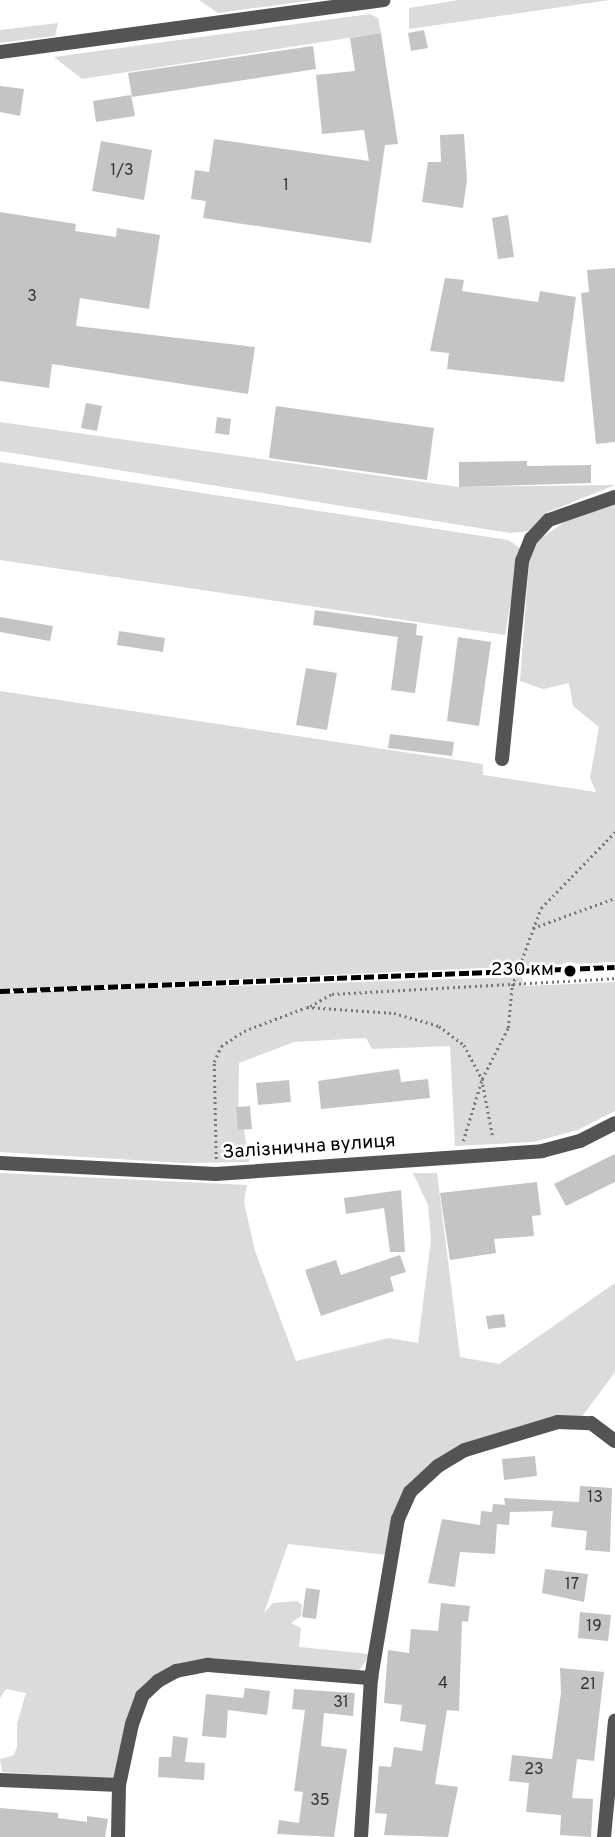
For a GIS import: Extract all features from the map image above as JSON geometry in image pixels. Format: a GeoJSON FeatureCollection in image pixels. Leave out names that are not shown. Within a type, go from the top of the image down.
{"type":"FeatureCollection","features":[{"type":"Feature","properties":{"kind":"street"},"geometry":{"type":"LineString","coordinates":[[0,52],[383,0]]}},
{"type":"Feature","properties":{"kind":"street"},"geometry":{"type":"LineString","coordinates":[[502,759],[522,561],[531,540],[550,520],[615,497]]}},
{"type":"Feature","properties":{"kind":"street","name":"Залізнична вулиця"},"geometry":{"type":"LineString","coordinates":[[0,1163],[216,1174],[542,1151],[580,1141],[615,1123]]}},
{"type":"Feature","properties":{"kind":"street"},"geometry":{"type":"LineString","coordinates":[[361,1837],[371,1678],[398,1519],[421,1479],[465,1450],[558,1422],[592,1423],[615,1441]]}},
{"type":"Feature","properties":{"kind":"street"},"geometry":{"type":"LineString","coordinates":[[118,1837],[119,1786],[136,1708],[158,1681],[176,1671],[208,1665],[371,1678]]}},
{"type":"Feature","properties":{"kind":"street"},"geometry":{"type":"LineString","coordinates":[[604,1837],[615,1721]]}},
{"type":"Feature","properties":{"kind":"street"},"geometry":{"type":"LineString","coordinates":[[0,1780],[119,1786]]}},
{"type":"Feature","properties":{"kind":"path"},"geometry":{"type":"LineString","coordinates":[[459,1157],[482,1079],[508,1028],[512,986],[541,908],[615,832]]}},
{"type":"Feature","properties":{"kind":"path"},"geometry":{"type":"LineString","coordinates":[[533,928],[615,898]]}},
{"type":"Feature","properties":{"kind":"path"},"geometry":{"type":"LineString","coordinates":[[216,1174],[214,1062],[221,1046],[332,994],[512,986],[523,981],[615,978]]}},
{"type":"Feature","properties":{"kind":"path"},"geometry":{"type":"LineString","coordinates":[[307,1007],[394,1013],[439,1026],[464,1045],[482,1079],[491,1112],[494,1155]]}},
{"type":"Feature","properties":{"kind":"shaded area"},"geometry":{"type":"Polygon","coordinates":[[[199,0],[314,0],[218,13],[199,0]]]}},
{"type":"Feature","properties":{"kind":"shaded area"},"geometry":{"type":"Polygon","coordinates":[[[459,0],[610,0],[409,29],[409,8],[459,0]]]}},
{"type":"Feature","properties":{"kind":"shaded area"},"geometry":{"type":"Polygon","coordinates":[[[370,14],[378,18],[381,33],[82,79],[54,57],[370,14]]]}},
{"type":"Feature","properties":{"kind":"shaded area"},"geometry":{"type":"Polygon","coordinates":[[[58,23],[55,36],[0,43],[0,30],[58,23]]]}},
{"type":"Feature","properties":{"kind":"shaded area"},"geometry":{"type":"Polygon","coordinates":[[[0,422],[459,487],[615,485],[546,513],[529,531],[510,533],[0,451],[0,422]]]}},
{"type":"Feature","properties":{"kind":"shaded area"},"geometry":{"type":"Polygon","coordinates":[[[0,462],[508,540],[520,548],[505,635],[0,560],[0,462]]]}},
{"type":"Feature","properties":{"kind":"shaded area"},"geometry":{"type":"Polygon","coordinates":[[[615,503],[615,962],[0,990],[0,691],[483,764],[483,775],[596,792],[590,778],[599,727],[573,706],[569,683],[543,689],[520,681],[529,562],[538,540],[578,513],[615,503]]]}},
{"type":"Feature","properties":{"kind":"shaded area"},"geometry":{"type":"Polygon","coordinates":[[[522,977],[524,986],[615,982],[615,1111],[578,1130],[533,1142],[455,1146],[450,1046],[372,1049],[366,1038],[294,1042],[239,1063],[238,1130],[244,1130],[249,1162],[184,1163],[0,1152],[0,993],[522,977]]]}},
{"type":"Feature","properties":{"kind":"shaded area"},"geometry":{"type":"Polygon","coordinates":[[[0,1173],[247,1185],[244,1202],[255,1251],[296,1361],[389,1338],[418,1343],[431,1240],[428,1205],[413,1173],[437,1173],[460,1357],[499,1364],[615,1283],[615,1372],[581,1418],[557,1419],[419,1477],[387,1555],[288,1544],[264,1613],[273,1603],[297,1601],[302,1605],[301,1616],[291,1623],[301,1628],[299,1647],[370,1654],[359,1671],[209,1662],[156,1679],[114,1779],[2,1772],[0,1759],[14,1755],[17,1747],[17,1724],[26,1693],[6,1689],[0,1698],[0,1173]]]}},
{"type":"Feature","properties":{"kind":"building"},"geometry":{"type":"Polygon","coordinates":[[[424,30],[428,48],[411,51],[408,33],[424,30]]]}},
{"type":"Feature","properties":{"kind":"building"},"geometry":{"type":"Polygon","coordinates":[[[381,33],[398,144],[385,145],[371,243],[203,218],[206,201],[191,199],[195,170],[209,172],[214,139],[369,161],[364,130],[322,134],[316,75],[355,71],[350,38],[381,33]]]}},
{"type":"Feature","properties":{"kind":"building"},"geometry":{"type":"Polygon","coordinates":[[[313,46],[316,69],[132,97],[128,73],[313,46]]]}},
{"type":"Feature","properties":{"kind":"building"},"geometry":{"type":"Polygon","coordinates":[[[0,86],[24,89],[20,116],[0,112],[0,86]]]}},
{"type":"Feature","properties":{"kind":"building"},"geometry":{"type":"Polygon","coordinates":[[[131,95],[135,116],[96,122],[93,101],[131,95]]]}},
{"type":"Feature","properties":{"kind":"building"},"geometry":{"type":"Polygon","coordinates":[[[464,134],[467,180],[463,208],[422,202],[428,162],[441,162],[440,135],[464,134]]]}},
{"type":"Feature","properties":{"kind":"building"},"geometry":{"type":"Polygon","coordinates":[[[101,141],[152,150],[144,200],[92,191],[101,141]]]}},
{"type":"Feature","properties":{"kind":"building"},"geometry":{"type":"Polygon","coordinates":[[[0,212],[76,224],[75,231],[116,237],[117,228],[160,235],[149,309],[80,298],[76,326],[255,347],[248,394],[52,364],[49,388],[0,381],[0,212]]]}},
{"type":"Feature","properties":{"kind":"building"},"geometry":{"type":"Polygon","coordinates":[[[508,215],[514,257],[498,259],[492,218],[508,215]]]}},
{"type":"Feature","properties":{"kind":"building"},"geometry":{"type":"Polygon","coordinates":[[[615,268],[615,442],[596,444],[581,293],[589,292],[587,270],[615,268]]]}},
{"type":"Feature","properties":{"kind":"building"},"geometry":{"type":"Polygon","coordinates":[[[445,278],[464,280],[462,291],[538,302],[540,291],[576,297],[564,382],[447,369],[449,353],[430,351],[445,278]]]}},
{"type":"Feature","properties":{"kind":"building"},"geometry":{"type":"Polygon","coordinates":[[[86,403],[102,406],[97,431],[81,428],[86,403]]]}},
{"type":"Feature","properties":{"kind":"building"},"geometry":{"type":"Polygon","coordinates":[[[276,406],[434,428],[427,480],[269,458],[276,406]]]}},
{"type":"Feature","properties":{"kind":"building"},"geometry":{"type":"Polygon","coordinates":[[[217,417],[231,419],[229,435],[215,433],[217,417]]]}},
{"type":"Feature","properties":{"kind":"building"},"geometry":{"type":"Polygon","coordinates":[[[527,461],[527,466],[591,465],[591,483],[459,487],[459,462],[527,461]]]}},
{"type":"Feature","properties":{"kind":"building"},"geometry":{"type":"Polygon","coordinates":[[[315,610],[417,624],[416,635],[423,636],[415,693],[391,690],[398,637],[313,625],[315,610]]]}},
{"type":"Feature","properties":{"kind":"building"},"geometry":{"type":"Polygon","coordinates":[[[0,617],[53,626],[50,641],[0,632],[0,617]]]}},
{"type":"Feature","properties":{"kind":"building"},"geometry":{"type":"Polygon","coordinates":[[[119,631],[165,638],[163,652],[117,645],[119,631]]]}},
{"type":"Feature","properties":{"kind":"building"},"geometry":{"type":"Polygon","coordinates":[[[458,637],[491,642],[479,726],[447,721],[458,637]]]}},
{"type":"Feature","properties":{"kind":"building"},"geometry":{"type":"Polygon","coordinates":[[[306,668],[337,673],[327,730],[296,725],[306,668]]]}},
{"type":"Feature","properties":{"kind":"building"},"geometry":{"type":"Polygon","coordinates":[[[390,734],[454,742],[452,756],[388,748],[390,734]]]}},
{"type":"Feature","properties":{"kind":"building"},"geometry":{"type":"Polygon","coordinates":[[[399,1069],[401,1082],[428,1079],[430,1098],[321,1109],[318,1081],[399,1069]]]}},
{"type":"Feature","properties":{"kind":"building"},"geometry":{"type":"Polygon","coordinates":[[[289,1080],[291,1102],[258,1105],[256,1083],[289,1080]]]}},
{"type":"Feature","properties":{"kind":"building"},"geometry":{"type":"Polygon","coordinates":[[[250,1106],[252,1129],[238,1130],[236,1107],[250,1106]]]}},
{"type":"Feature","properties":{"kind":"building"},"geometry":{"type":"Polygon","coordinates":[[[615,1154],[615,1182],[566,1206],[554,1184],[615,1154]]]}},
{"type":"Feature","properties":{"kind":"building"},"geometry":{"type":"Polygon","coordinates":[[[537,1182],[541,1215],[532,1216],[534,1236],[494,1239],[496,1253],[450,1260],[440,1193],[537,1182]]]}},
{"type":"Feature","properties":{"kind":"building"},"geometry":{"type":"Polygon","coordinates":[[[401,1190],[405,1252],[390,1252],[384,1208],[346,1214],[344,1198],[401,1190]]]}},
{"type":"Feature","properties":{"kind":"building"},"geometry":{"type":"Polygon","coordinates":[[[400,1255],[406,1272],[390,1277],[394,1291],[321,1316],[305,1270],[336,1260],[341,1275],[400,1255]]]}},
{"type":"Feature","properties":{"kind":"building"},"geometry":{"type":"Polygon","coordinates":[[[504,1314],[506,1327],[488,1329],[486,1316],[504,1314]]]}},
{"type":"Feature","properties":{"kind":"building"},"geometry":{"type":"Polygon","coordinates":[[[535,1456],[537,1476],[504,1480],[502,1459],[535,1456]]]}},
{"type":"Feature","properties":{"kind":"building"},"geometry":{"type":"Polygon","coordinates":[[[580,1486],[612,1488],[610,1552],[585,1550],[587,1531],[551,1527],[553,1511],[510,1512],[509,1525],[497,1524],[495,1554],[460,1552],[455,1587],[428,1583],[442,1519],[480,1525],[481,1511],[492,1512],[493,1504],[505,1505],[504,1498],[579,1502],[580,1486]]]}},
{"type":"Feature","properties":{"kind":"building"},"geometry":{"type":"Polygon","coordinates":[[[545,1569],[588,1574],[584,1602],[542,1593],[545,1569]]]}},
{"type":"Feature","properties":{"kind":"building"},"geometry":{"type":"Polygon","coordinates":[[[306,1588],[320,1590],[316,1619],[302,1617],[306,1588]]]}},
{"type":"Feature","properties":{"kind":"building"},"geometry":{"type":"Polygon","coordinates":[[[441,1603],[470,1606],[468,1622],[462,1621],[459,1711],[447,1710],[435,1784],[458,1787],[448,1837],[384,1835],[387,1814],[375,1813],[379,1766],[391,1767],[394,1747],[422,1751],[426,1725],[400,1721],[402,1705],[384,1703],[388,1650],[409,1653],[411,1629],[438,1631],[441,1603]]]}},
{"type":"Feature","properties":{"kind":"building"},"geometry":{"type":"Polygon","coordinates":[[[580,1612],[611,1615],[608,1641],[578,1638],[580,1612]]]}},
{"type":"Feature","properties":{"kind":"building"},"geometry":{"type":"Polygon","coordinates":[[[560,1668],[604,1672],[594,1761],[577,1759],[572,1798],[593,1799],[591,1837],[560,1835],[561,1815],[526,1812],[529,1783],[509,1781],[512,1755],[552,1759],[561,1693],[560,1668]]]}},
{"type":"Feature","properties":{"kind":"building"},"geometry":{"type":"Polygon","coordinates":[[[245,1688],[270,1691],[267,1715],[228,1710],[226,1738],[202,1736],[206,1694],[243,1698],[245,1688]]]}},
{"type":"Feature","properties":{"kind":"building"},"geometry":{"type":"Polygon","coordinates":[[[294,1689],[355,1693],[353,1716],[324,1713],[321,1746],[347,1749],[334,1837],[277,1834],[279,1820],[299,1823],[303,1792],[294,1791],[305,1710],[292,1709],[294,1689]]]}},
{"type":"Feature","properties":{"kind":"building"},"geometry":{"type":"Polygon","coordinates":[[[173,1736],[188,1738],[185,1762],[205,1763],[204,1780],[158,1777],[159,1757],[171,1757],[173,1736]]]}},
{"type":"Feature","properties":{"kind":"building"},"geometry":{"type":"Polygon","coordinates":[[[0,1808],[58,1813],[58,1818],[87,1822],[87,1816],[108,1819],[105,1837],[0,1837],[0,1808]]]}},
{"type":"Feature","properties":{"kind":"railway"},"geometry":{"type":"LineString","coordinates":[[0,991],[615,967]]}},
{"type":"Feature","properties":{"kind":"place","name":"230 км"},"geometry":{"type":"Point","coordinates":[570,971]}}]}
